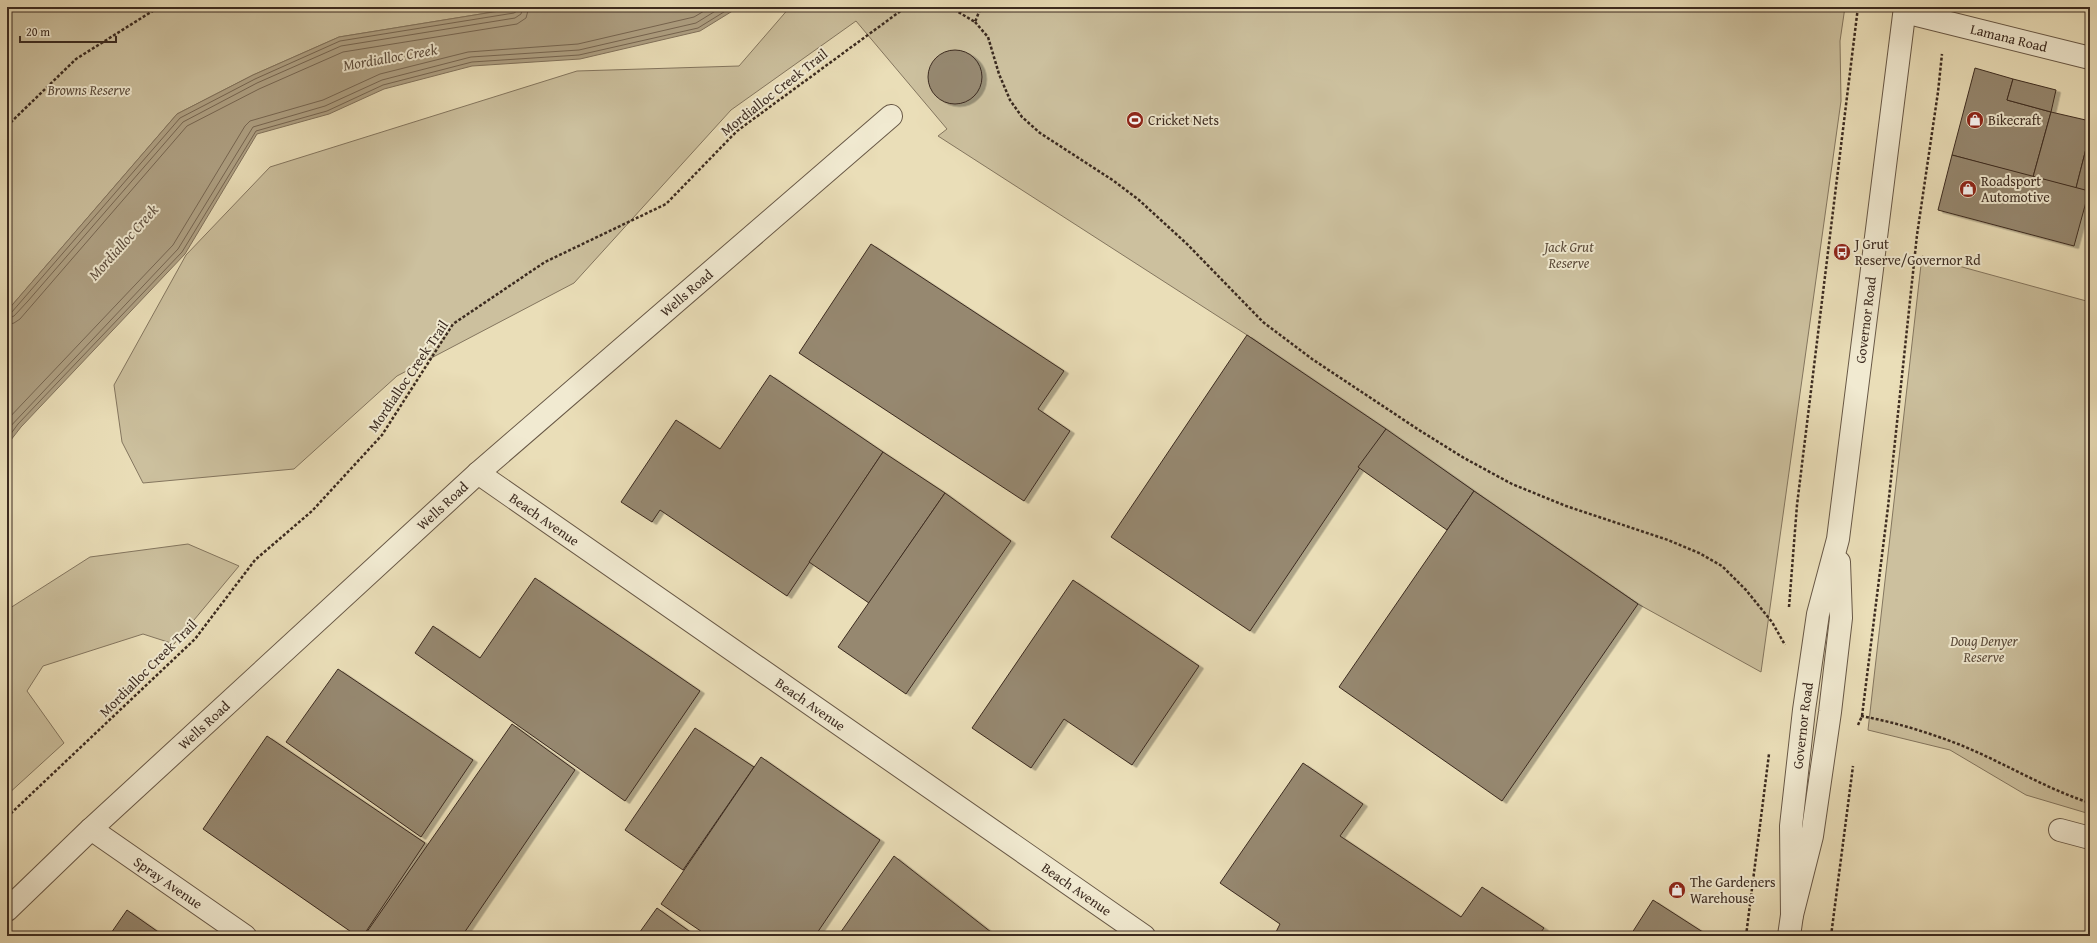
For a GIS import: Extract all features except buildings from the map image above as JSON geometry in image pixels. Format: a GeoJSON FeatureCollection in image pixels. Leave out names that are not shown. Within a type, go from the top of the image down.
{"type":"FeatureCollection","features":[{"type":"Feature","properties":{"kind":"street","name":"Lamana Road"},"geometry":{"type":"LineString","coordinates":[[1905,9],[2090,58]]}},
{"type":"Feature","properties":{"kind":"street","name":"Governor Road"},"geometry":{"type":"LineString","coordinates":[[1790,926],[1791,826],[1804,710],[1818,614],[1838,539],[1905,9]]}},
{"type":"Feature","properties":{"kind":"street","name":"Wells Road"},"geometry":{"type":"LineString","coordinates":[[7,910],[91,829],[478,473],[891,116]]}},
{"type":"Feature","properties":{"kind":"street","name":"Beach Avenue"},"geometry":{"type":"LineString","coordinates":[[478,473],[1144,936]]}},
{"type":"Feature","properties":{"kind":"street","name":"Governor Road"},"geometry":{"type":"LineString","coordinates":[[1790,926],[1812,836],[1830,712],[1841,618],[1838,539]]}},
{"type":"Feature","properties":{"kind":"street","name":"Spray Avenue"},"geometry":{"type":"LineString","coordinates":[[91,829],[245,936]]}},
{"type":"Feature","properties":{"kind":"street"},"geometry":{"type":"LineString","coordinates":[[2060,830],[2090,838]]}},
{"type":"Feature","properties":{"kind":"path"},"geometry":{"type":"LineString","coordinates":[[7,126],[76,59],[159,7]]}},
{"type":"Feature","properties":{"kind":"path","name":"Mordialloc Creek Trail"},"geometry":{"type":"LineString","coordinates":[[7,817],[195,639],[255,560],[312,511],[382,435],[453,324],[544,262],[666,204],[737,131],[906,7]]}},
{"type":"Feature","properties":{"kind":"path"},"geometry":{"type":"LineString","coordinates":[[950,7],[975,22],[988,37],[999,74],[1010,100],[1022,117],[1040,133],[1114,181],[1139,200],[1187,244],[1263,322],[1312,359],[1419,430],[1464,458],[1512,484],[1566,506],[1668,540],[1722,566],[1746,590],[1772,622],[1785,645]]}},
{"type":"Feature","properties":{"kind":"path"},"geometry":{"type":"LineString","coordinates":[[975,22],[981,7]]}},
{"type":"Feature","properties":{"kind":"path"},"geometry":{"type":"LineString","coordinates":[[1789,612],[1797,505],[1858,7]]}},
{"type":"Feature","properties":{"kind":"path"},"geometry":{"type":"LineString","coordinates":[[1858,727],[1862,716],[1888,507],[1917,235],[1938,92],[1942,54]]}},
{"type":"Feature","properties":{"kind":"path"},"geometry":{"type":"LineString","coordinates":[[1784,653],[1786,639]]}},
{"type":"Feature","properties":{"kind":"path"},"geometry":{"type":"LineString","coordinates":[[1830,712],[1862,716],[1908,727],[1958,744],[2046,786],[2090,803]]}},
{"type":"Feature","properties":{"kind":"path"},"geometry":{"type":"LineString","coordinates":[[1746,936],[1769,751]]}},
{"type":"Feature","properties":{"kind":"path"},"geometry":{"type":"LineString","coordinates":[[1831,936],[1853,765]]}},
{"type":"Feature","properties":{"kind":"green space","name":"Browns Reserve"},"geometry":{"type":"Polygon","coordinates":[[[7,7],[524,7],[339,37],[253,75],[177,114],[7,311],[7,7]]]}},
{"type":"Feature","properties":{"kind":"green space","name":"Jack Grut Reserve"},"geometry":{"type":"Polygon","coordinates":[[[790,7],[1845,7],[1840,41],[1841,101],[1761,672],[1638,604],[1247,335],[938,136],[947,129],[856,21],[731,110],[574,283],[397,376],[294,469],[143,483],[122,442],[114,385],[186,255],[270,167],[577,71],[739,66],[790,7]]]}},
{"type":"Feature","properties":{"kind":"green space","name":"Doug Denyer Reserve"},"geometry":{"type":"Polygon","coordinates":[[[1922,256],[2090,302],[2090,814],[2026,795],[1950,750],[1868,730],[1922,256]]]}},
{"type":"Feature","properties":{"kind":"green space"},"geometry":{"type":"Polygon","coordinates":[[[188,544],[239,566],[174,644],[143,634],[43,666],[27,691],[64,743],[7,795],[7,610],[90,557],[188,544]]]}},
{"type":"Feature","properties":{"kind":"water","name":"Mordialloc Creek"},"geometry":{"type":"Polygon","coordinates":[[[524,7],[739,7],[700,31],[580,59],[472,66],[384,89],[329,114],[257,134],[185,254],[21,427],[7,445],[7,311],[177,114],[253,75],[339,37],[524,7]]]}},
{"type":"Feature","properties":{"kind":"place","name":"Cricket Nets"},"geometry":{"type":"Point","coordinates":[1135,120]}},
{"type":"Feature","properties":{"kind":"place","name":"Bikecraft"},"geometry":{"type":"Point","coordinates":[1975,120]}},
{"type":"Feature","properties":{"kind":"place","name":"Roadsport Automotive"},"geometry":{"type":"Point","coordinates":[1968,189]}},
{"type":"Feature","properties":{"kind":"place","name":"J Grut Reserve/Governor Rd"},"geometry":{"type":"Point","coordinates":[1842,252]}},
{"type":"Feature","properties":{"kind":"place","name":"The Gardeners Warehouse"},"geometry":{"type":"Point","coordinates":[1677,890]}}]}
